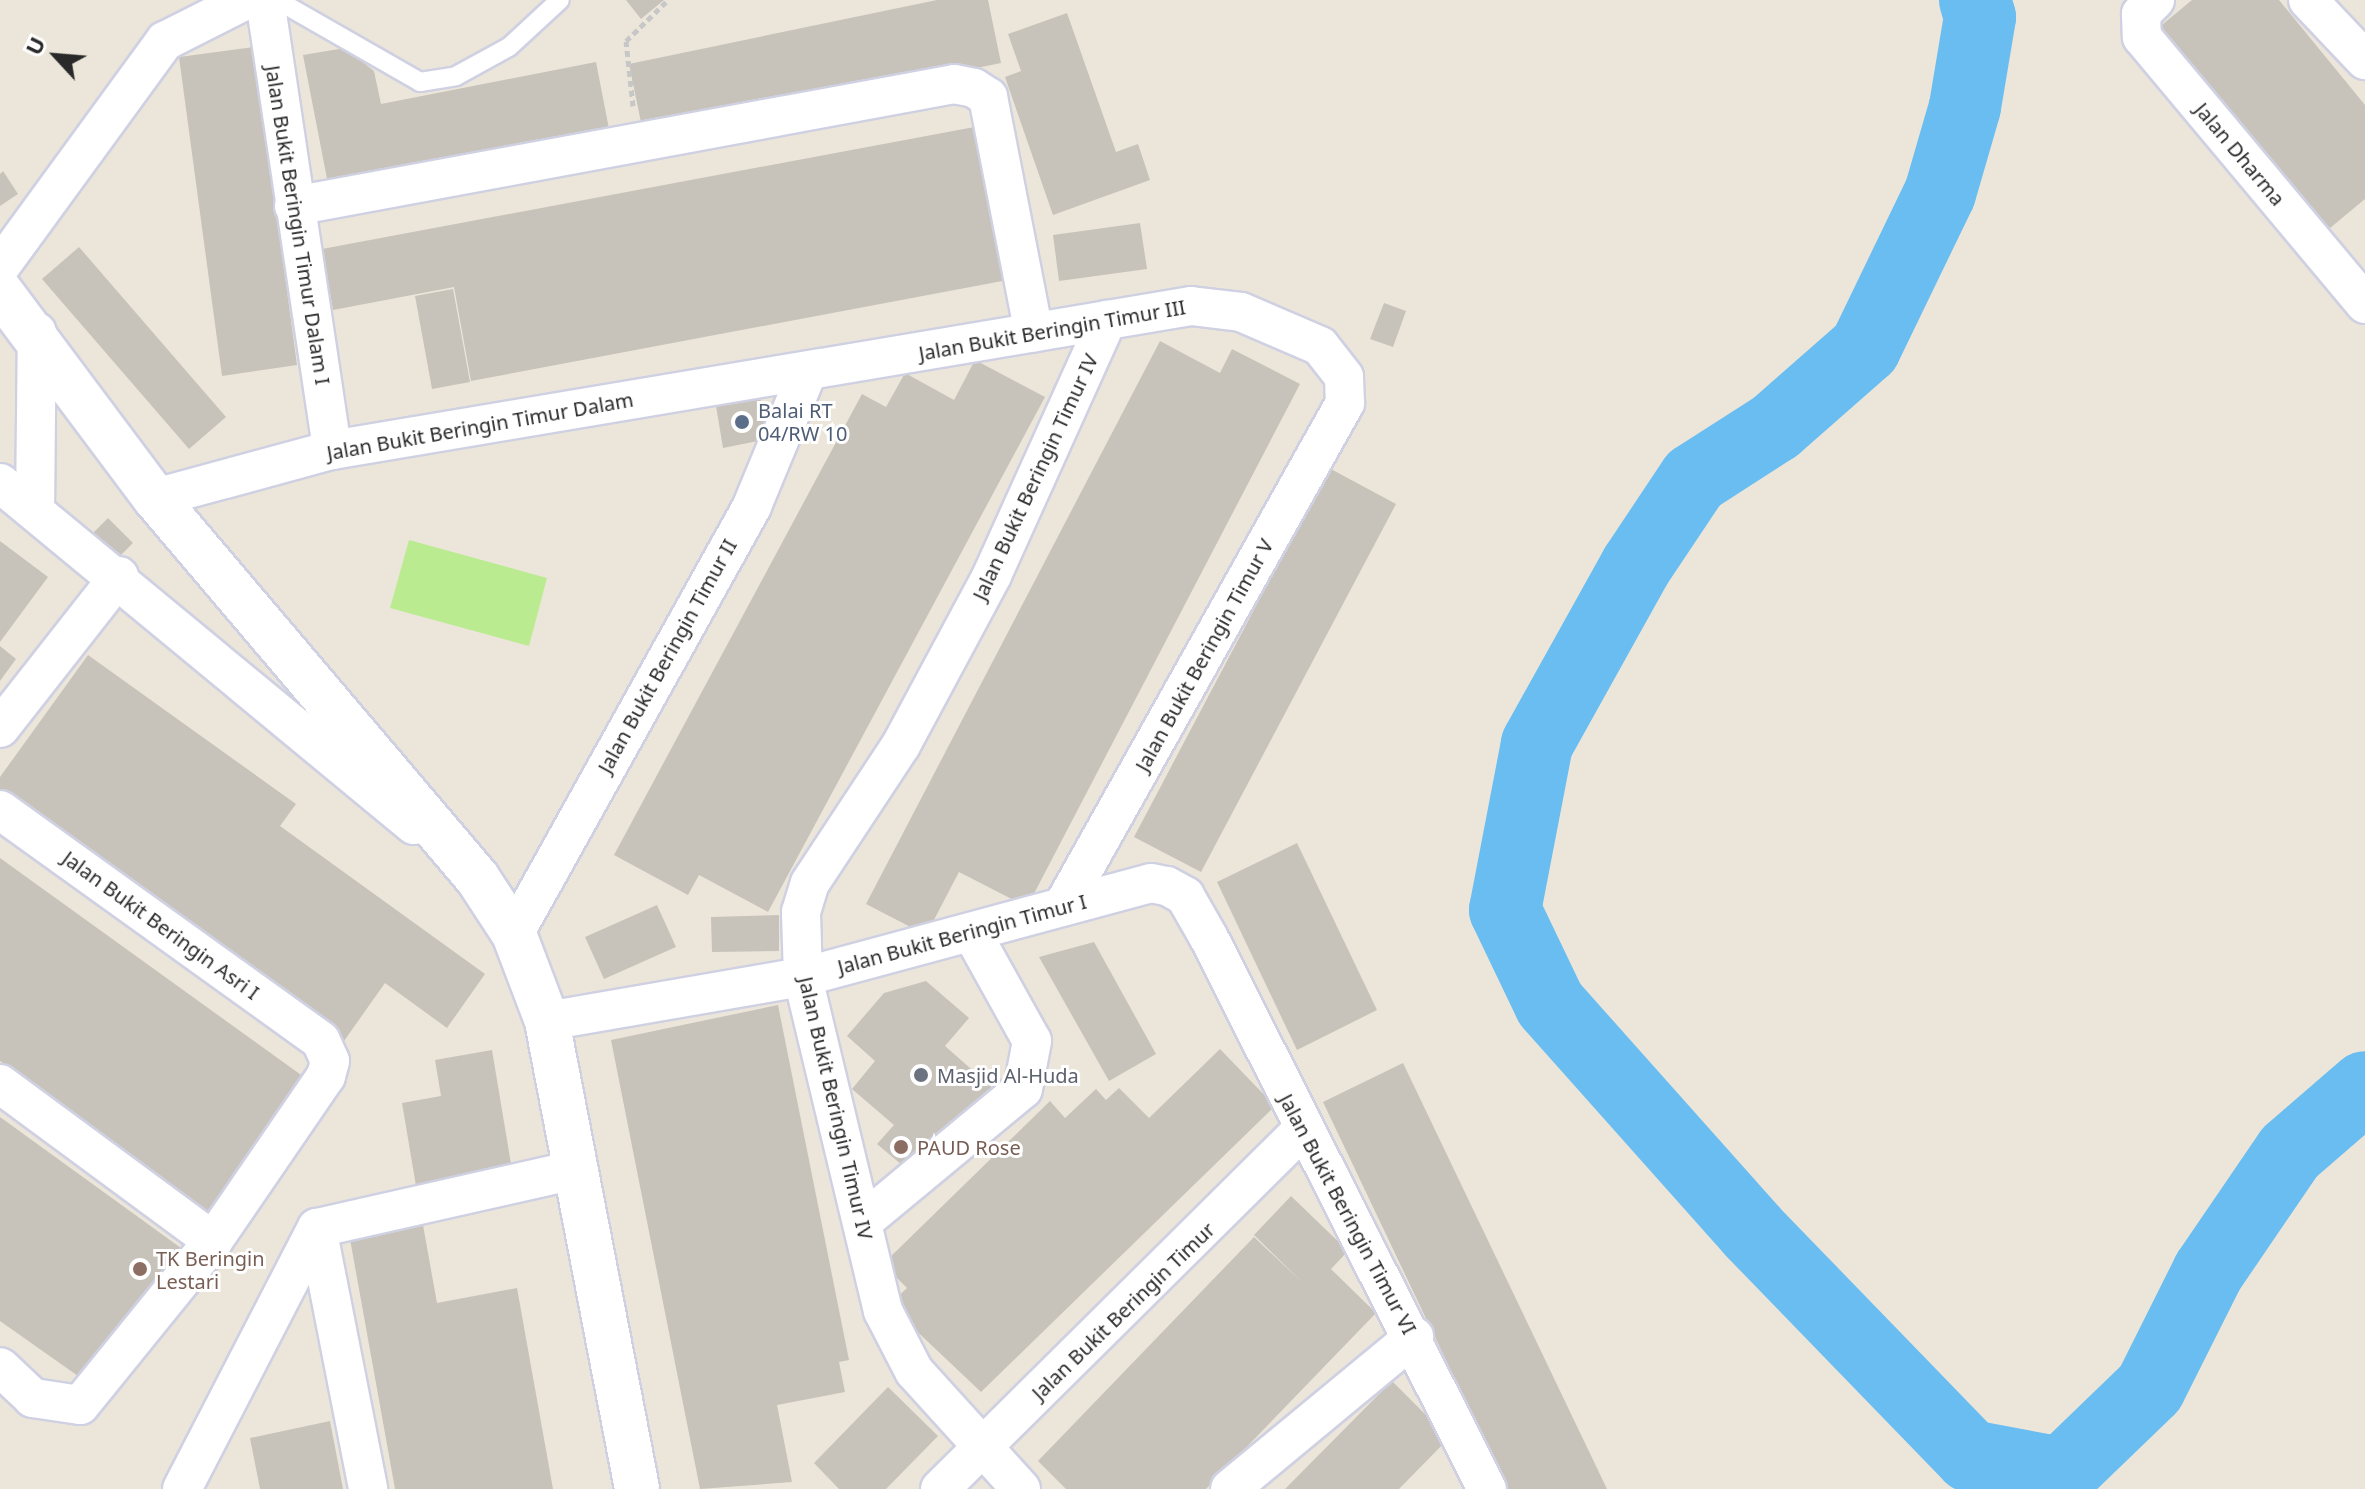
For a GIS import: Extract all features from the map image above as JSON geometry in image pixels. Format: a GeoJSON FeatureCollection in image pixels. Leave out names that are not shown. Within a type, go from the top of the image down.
{"type":"FeatureCollection","features":[{"type":"Feature","properties":{"kind":"street"},"geometry":{"type":"LineString","coordinates":[[0,267],[165,41],[246,0]]}},
{"type":"Feature","properties":{"kind":"street","name":"Jalan Bukit Beringin Timur Dalam I"},"geometry":{"type":"LineString","coordinates":[[265,0],[332,450]]}},
{"type":"Feature","properties":{"kind":"street","name":"Jalan Dharma"},"geometry":{"type":"LineString","coordinates":[[2155,0],[2141,14],[2142,37],[2365,304]]}},
{"type":"Feature","properties":{"kind":"street"},"geometry":{"type":"LineString","coordinates":[[2308,0],[2365,60]]}},
{"type":"Feature","properties":{"kind":"street"},"geometry":{"type":"LineString","coordinates":[[294,206],[637,146],[954,84],[974,88],[988,97],[1034,333]]}},
{"type":"Feature","properties":{"kind":"street"},"geometry":{"type":"LineString","coordinates":[[0,291],[37,332],[155,498],[478,879],[514,934],[547,1021],[578,1169],[637,1489]]}},
{"type":"Feature","properties":{"kind":"street","name":"Jalan Bukit Beringin Timur III"},"geometry":{"type":"LineString","coordinates":[[808,371],[1191,306],[1241,312],[1335,359],[1345,403]]}},
{"type":"Feature","properties":{"kind":"street","name":"Jalan Bukit Beringin Timur IV"},"geometry":{"type":"LineString","coordinates":[[1021,1489],[981,1449],[892,1334],[803,977],[801,912],[810,883],[901,745],[985,588],[1107,320]]}},
{"type":"Feature","properties":{"kind":"street"},"geometry":{"type":"LineString","coordinates":[[35,511],[37,332]]}},
{"type":"Feature","properties":{"kind":"street","name":"Jalan Bukit Beringin Timur Dalam"},"geometry":{"type":"LineString","coordinates":[[155,498],[332,450],[808,371]]}},
{"type":"Feature","properties":{"kind":"street","name":"Jalan Bukit Beringin Timur II"},"geometry":{"type":"LineString","coordinates":[[514,934],[752,506],[808,371]]}},
{"type":"Feature","properties":{"kind":"street","name":"Jalan Bukit Beringin Timur V"},"geometry":{"type":"LineString","coordinates":[[1063,906],[1345,403]]}},
{"type":"Feature","properties":{"kind":"street"},"geometry":{"type":"LineString","coordinates":[[0,483],[119,576],[478,879]]}},
{"type":"Feature","properties":{"kind":"street"},"geometry":{"type":"LineString","coordinates":[[0,728],[119,576]]}},
{"type":"Feature","properties":{"kind":"street","name":"Jalan Bukit Beringin Asri I"},"geometry":{"type":"LineString","coordinates":[[0,810],[321,1041],[330,1061],[326,1076],[213,1241]]}},
{"type":"Feature","properties":{"kind":"street","name":"Jalan Bukit Beringin Timur I"},"geometry":{"type":"LineString","coordinates":[[547,1021],[803,977],[973,935],[1063,906],[1167,886],[1185,896],[1209,938]]}},
{"type":"Feature","properties":{"kind":"street"},"geometry":{"type":"LineString","coordinates":[[865,1220],[1023,1089],[1032,1041],[973,935]]}},
{"type":"Feature","properties":{"kind":"street","name":"Jalan Bukit Beringin Timur VI"},"geometry":{"type":"LineString","coordinates":[[1209,938],[1302,1130],[1414,1337],[1487,1489]]}},
{"type":"Feature","properties":{"kind":"street"},"geometry":{"type":"LineString","coordinates":[[0,1084],[213,1241],[95,1392],[80,1405],[33,1398],[0,1367]]}},
{"type":"Feature","properties":{"kind":"street","name":"Jalan Bukit Beringin Timur"},"geometry":{"type":"LineString","coordinates":[[940,1489],[1302,1130]]}},
{"type":"Feature","properties":{"kind":"street"},"geometry":{"type":"LineString","coordinates":[[182,1489],[317,1228],[578,1169]]}},
{"type":"Feature","properties":{"kind":"street"},"geometry":{"type":"LineString","coordinates":[[317,1228],[368,1489]]}},
{"type":"Feature","properties":{"kind":"street"},"geometry":{"type":"LineString","coordinates":[[1230,1489],[1414,1337]]}},
{"type":"Feature","properties":{"kind":"lane"},"geometry":{"type":"LineString","coordinates":[[277,0],[420,82],[456,76],[509,47],[560,0]]}},
{"type":"Feature","properties":{"kind":"path"},"geometry":{"type":"LineString","coordinates":[[637,146],[626,41],[668,0]]}},
{"type":"Feature","properties":{"kind":"green space"},"geometry":{"type":"Polygon","coordinates":[[[409,540],[547,578],[529,646],[390,608],[409,540]]]}},
{"type":"Feature","properties":{"kind":"building"},"geometry":{"type":"Polygon","coordinates":[[[626,0],[664,0],[641,19],[626,0]]]}},
{"type":"Feature","properties":{"kind":"building"},"geometry":{"type":"Polygon","coordinates":[[[937,0],[988,0],[1001,63],[644,137],[629,64],[937,0]]]}},
{"type":"Feature","properties":{"kind":"building"},"geometry":{"type":"Polygon","coordinates":[[[2192,0],[2279,0],[2365,105],[2365,199],[2324,233],[2157,29],[2192,0]]]}},
{"type":"Feature","properties":{"kind":"building"},"geometry":{"type":"Polygon","coordinates":[[[1067,13],[1116,152],[1138,144],[1150,180],[1053,215],[1005,77],[1021,71],[1008,34],[1067,13]]]}},
{"type":"Feature","properties":{"kind":"building"},"geometry":{"type":"Polygon","coordinates":[[[254,47],[297,365],[222,376],[179,57],[254,47]]]}},
{"type":"Feature","properties":{"kind":"building"},"geometry":{"type":"Polygon","coordinates":[[[345,48],[374,71],[381,104],[596,62],[610,134],[329,189],[303,55],[345,48]]]}},
{"type":"Feature","properties":{"kind":"building"},"geometry":{"type":"Polygon","coordinates":[[[985,125],[1013,279],[471,381],[454,287],[333,310],[322,249],[985,125]]]}},
{"type":"Feature","properties":{"kind":"building"},"geometry":{"type":"Polygon","coordinates":[[[3,171],[18,194],[0,206],[0,174],[3,171]]]}},
{"type":"Feature","properties":{"kind":"building"},"geometry":{"type":"Polygon","coordinates":[[[1140,223],[1147,269],[1059,281],[1053,235],[1140,223]]]}},
{"type":"Feature","properties":{"kind":"building"},"geometry":{"type":"Polygon","coordinates":[[[79,247],[226,417],[189,449],[42,279],[79,247]]]}},
{"type":"Feature","properties":{"kind":"building"},"geometry":{"type":"Polygon","coordinates":[[[453,289],[470,382],[432,389],[415,296],[453,289]]]}},
{"type":"Feature","properties":{"kind":"building"},"geometry":{"type":"Polygon","coordinates":[[[1384,303],[1406,311],[1393,347],[1370,339],[1384,303]]]}},
{"type":"Feature","properties":{"kind":"building"},"geometry":{"type":"Polygon","coordinates":[[[1160,341],[1220,373],[1232,349],[1300,384],[1027,907],[959,872],[926,935],[866,904],[1160,341]]]}},
{"type":"Feature","properties":{"kind":"building"},"geometry":{"type":"Polygon","coordinates":[[[975,360],[1045,397],[768,912],[699,875],[688,895],[614,855],[862,394],[886,407],[905,373],[954,400],[975,360]]]}},
{"type":"Feature","properties":{"kind":"building","name":"Balai RT 04/RW 10"},"geometry":{"type":"Polygon","coordinates":[[[760,397],[768,439],[723,448],[716,406],[760,397]]]}},
{"type":"Feature","properties":{"kind":"building"},"geometry":{"type":"Polygon","coordinates":[[[1329,468],[1396,504],[1201,872],[1134,837],[1329,468]]]}},
{"type":"Feature","properties":{"kind":"building"},"geometry":{"type":"Polygon","coordinates":[[[108,518],[133,543],[116,560],[91,535],[108,518]]]}},
{"type":"Feature","properties":{"kind":"building"},"geometry":{"type":"Polygon","coordinates":[[[0,541],[48,577],[0,642],[0,541]]]}},
{"type":"Feature","properties":{"kind":"building"},"geometry":{"type":"Polygon","coordinates":[[[0,646],[16,659],[0,681],[0,646]]]}},
{"type":"Feature","properties":{"kind":"building"},"geometry":{"type":"Polygon","coordinates":[[[88,655],[296,804],[280,826],[485,974],[447,1028],[385,983],[344,1041],[0,792],[0,777],[88,655]]]}},
{"type":"Feature","properties":{"kind":"building"},"geometry":{"type":"Polygon","coordinates":[[[1297,843],[1377,1010],[1297,1050],[1217,882],[1297,843]]]}},
{"type":"Feature","properties":{"kind":"building"},"geometry":{"type":"Polygon","coordinates":[[[0,858],[308,1080],[212,1214],[0,1061],[0,858]]]}},
{"type":"Feature","properties":{"kind":"building"},"geometry":{"type":"Polygon","coordinates":[[[657,905],[676,947],[604,979],[585,937],[657,905]]]}},
{"type":"Feature","properties":{"kind":"building"},"geometry":{"type":"Polygon","coordinates":[[[779,915],[779,951],[712,952],[711,917],[779,915]]]}},
{"type":"Feature","properties":{"kind":"building"},"geometry":{"type":"Polygon","coordinates":[[[1094,942],[1156,1054],[1109,1081],[1039,957],[1094,942]]]}},
{"type":"Feature","properties":{"kind":"building","name":"Masjid Al-Huda"},"geometry":{"type":"Polygon","coordinates":[[[926,981],[969,1018],[945,1046],[995,1090],[908,1170],[877,1144],[894,1125],[852,1089],[875,1061],[847,1036],[884,993],[926,981]]]}},
{"type":"Feature","properties":{"kind":"building"},"geometry":{"type":"Polygon","coordinates":[[[778,1005],[849,1360],[839,1362],[845,1392],[777,1405],[792,1482],[700,1489],[611,1040],[778,1005]]]}},
{"type":"Feature","properties":{"kind":"building"},"geometry":{"type":"Polygon","coordinates":[[[1220,1049],[1275,1106],[981,1392],[889,1305],[907,1288],[883,1264],[1050,1101],[1065,1118],[1096,1089],[1106,1100],[1119,1088],[1149,1118],[1220,1049]]]}},
{"type":"Feature","properties":{"kind":"building"},"geometry":{"type":"Polygon","coordinates":[[[492,1050],[512,1170],[416,1186],[402,1103],[441,1096],[435,1060],[492,1050]]]}},
{"type":"Feature","properties":{"kind":"building"},"geometry":{"type":"Polygon","coordinates":[[[1403,1063],[1607,1489],[1508,1489],[1422,1310],[1323,1102],[1403,1063]]]}},
{"type":"Feature","properties":{"kind":"building"},"geometry":{"type":"Polygon","coordinates":[[[0,1117],[181,1248],[78,1376],[0,1321],[0,1117]]]}},
{"type":"Feature","properties":{"kind":"building"},"geometry":{"type":"Polygon","coordinates":[[[1291,1196],[1348,1251],[1331,1269],[1376,1313],[1206,1489],[1066,1489],[1038,1461],[1254,1237],[1303,1283],[1254,1235],[1291,1196]]]}},
{"type":"Feature","properties":{"kind":"building"},"geometry":{"type":"Polygon","coordinates":[[[423,1225],[437,1303],[517,1288],[553,1489],[395,1489],[350,1239],[423,1225]]]}},
{"type":"Feature","properties":{"kind":"building"},"geometry":{"type":"Polygon","coordinates":[[[1392,1381],[1449,1438],[1399,1489],[1285,1489],[1392,1381]]]}},
{"type":"Feature","properties":{"kind":"building"},"geometry":{"type":"Polygon","coordinates":[[[888,1387],[938,1436],[886,1489],[839,1489],[814,1463],[888,1387]]]}},
{"type":"Feature","properties":{"kind":"building"},"geometry":{"type":"Polygon","coordinates":[[[330,1421],[343,1489],[260,1489],[250,1438],[330,1421]]]}},
{"type":"Feature","properties":{"kind":"waterway"},"geometry":{"type":"LineString","coordinates":[[1975,0],[1980,17],[1965,107],[1940,193],[1865,348],[1775,427],[1694,479],[1636,566],[1537,744],[1505,910],[1550,1004],[1753,1232],[1970,1456],[2062,1473],[2150,1388],[2208,1272],[2290,1152],[2365,1087]]}},
{"type":"Feature","properties":{"kind":"place","name":"Balai RT 04/RW 10"},"geometry":{"type":"Point","coordinates":[742,422]}},
{"type":"Feature","properties":{"kind":"place","name":"Masjid Al-Huda"},"geometry":{"type":"Point","coordinates":[921,1075]}},
{"type":"Feature","properties":{"kind":"place","name":"PAUD Rose"},"geometry":{"type":"Point","coordinates":[901,1147]}},
{"type":"Feature","properties":{"kind":"place","name":"TK Beringin Lestari"},"geometry":{"type":"Point","coordinates":[140,1269]}}]}
